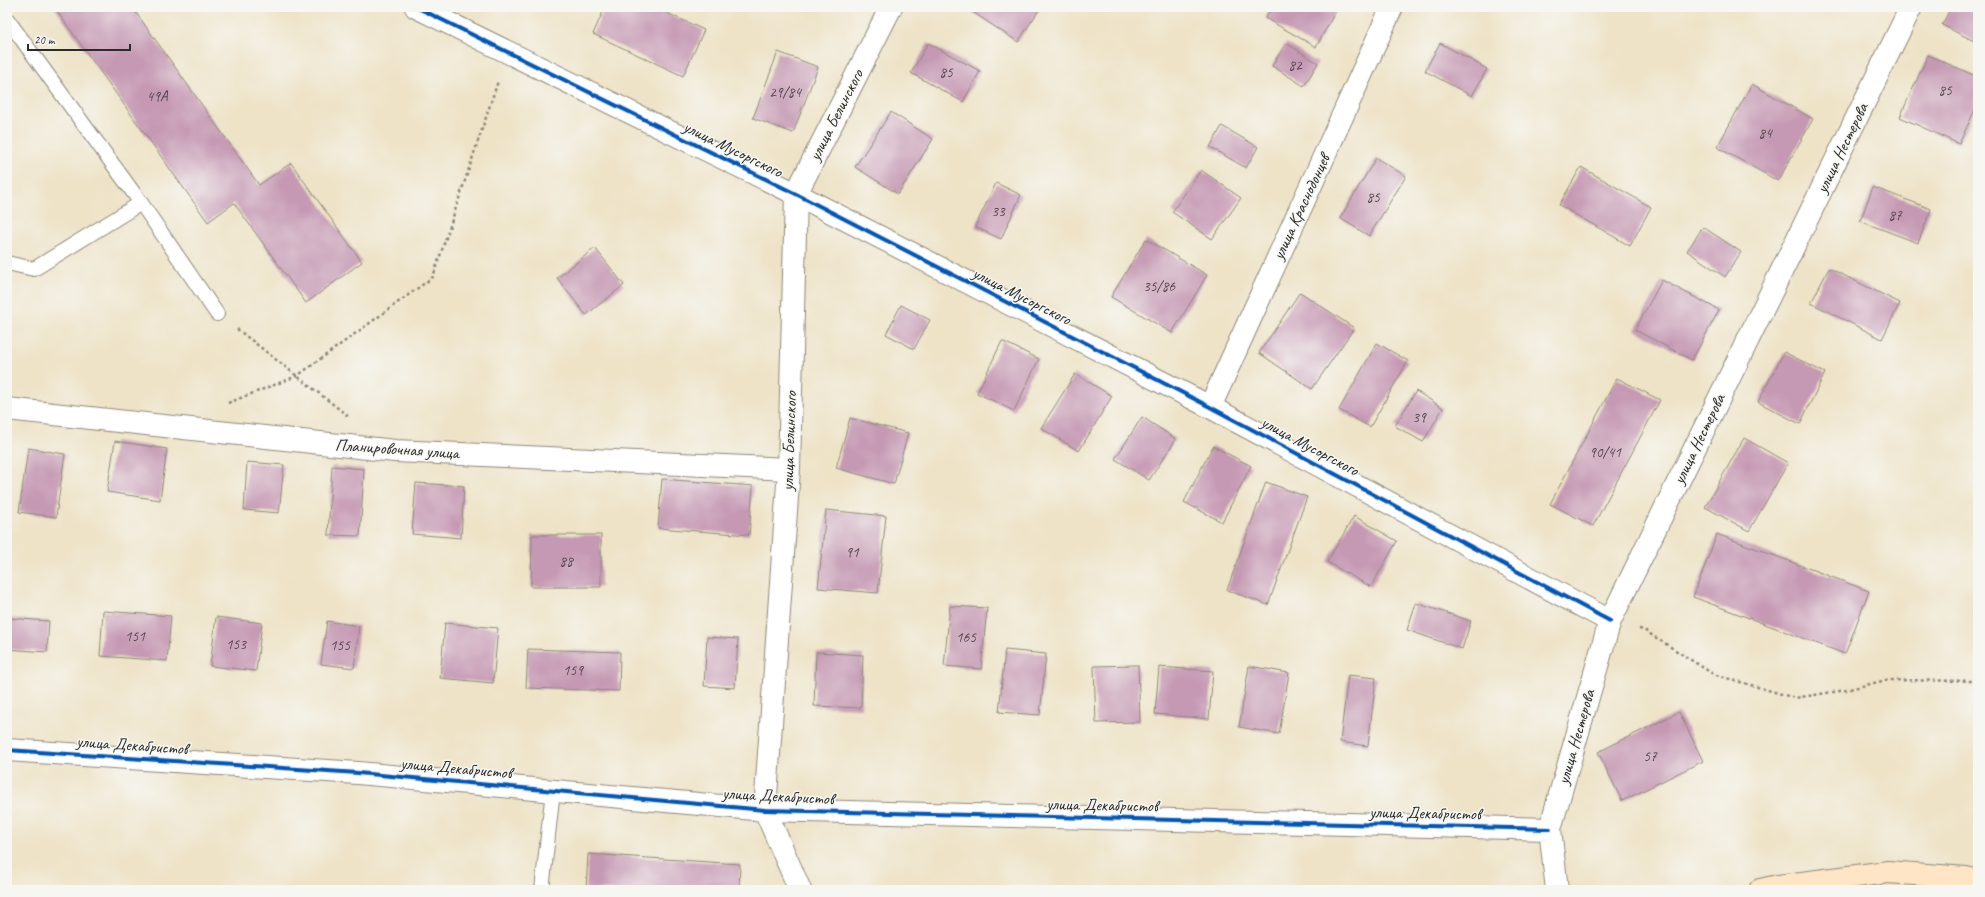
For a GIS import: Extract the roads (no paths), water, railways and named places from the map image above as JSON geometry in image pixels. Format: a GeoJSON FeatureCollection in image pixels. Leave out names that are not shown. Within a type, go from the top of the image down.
{"type":"FeatureCollection","features":[{"type":"Feature","properties":{"kind":"main road"},"geometry":{"type":"LineString","coordinates":[[1760,890],[1778,886],[1888,872],[1974,878]]}},
{"type":"Feature","properties":{"kind":"street","name":"улица Мусоргского"},"geometry":{"type":"LineString","coordinates":[[416,7],[796,194],[1210,407],[1610,621]]}},
{"type":"Feature","properties":{"kind":"street","name":"улица Белинского"},"geometry":{"type":"LineString","coordinates":[[800,890],[765,810],[788,469],[796,194],[891,7]]}},
{"type":"Feature","properties":{"kind":"street","name":"улица Краснодонцев"},"geometry":{"type":"LineString","coordinates":[[1210,407],[1392,7]]}},
{"type":"Feature","properties":{"kind":"street","name":"улица Нестерова"},"geometry":{"type":"LineString","coordinates":[[1557,890],[1550,829],[1610,621],[1911,7]]}},
{"type":"Feature","properties":{"kind":"street","name":"Планировочная улица"},"geometry":{"type":"LineString","coordinates":[[7,409],[395,451],[788,469]]}},
{"type":"Feature","properties":{"kind":"street","name":"улица Декабристов"},"geometry":{"type":"LineString","coordinates":[[7,750],[358,773],[765,810],[1550,829]]}},
{"type":"Feature","properties":{"kind":"lane"},"geometry":{"type":"LineString","coordinates":[[7,20],[141,203],[217,314]]}},
{"type":"Feature","properties":{"kind":"lane"},"geometry":{"type":"LineString","coordinates":[[7,263],[34,269],[141,203]]}},
{"type":"Feature","properties":{"kind":"lane"},"geometry":{"type":"LineString","coordinates":[[542,890],[553,790]]}}]}
